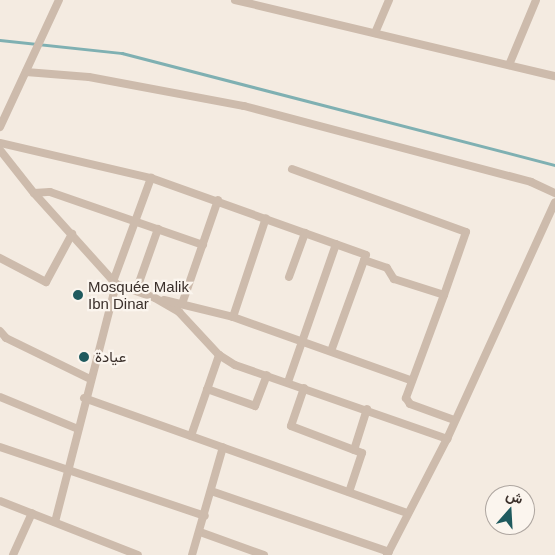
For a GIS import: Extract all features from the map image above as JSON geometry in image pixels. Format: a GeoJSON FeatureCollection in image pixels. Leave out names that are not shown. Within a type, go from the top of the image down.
{"type":"FeatureCollection","features":[{"type":"Feature","properties":{"kind":"street"},"geometry":{"type":"LineString","coordinates":[[0,127],[59,0]]}},
{"type":"Feature","properties":{"kind":"street"},"geometry":{"type":"LineString","coordinates":[[235,0],[555,76]]}},
{"type":"Feature","properties":{"kind":"street"},"geometry":{"type":"LineString","coordinates":[[374,33],[389,0]]}},
{"type":"Feature","properties":{"kind":"street"},"geometry":{"type":"LineString","coordinates":[[509,65],[536,0]]}},
{"type":"Feature","properties":{"kind":"street"},"geometry":{"type":"LineString","coordinates":[[26,72],[90,77],[244,106],[531,182],[555,193]]}},
{"type":"Feature","properties":{"kind":"street"},"geometry":{"type":"LineString","coordinates":[[0,144],[151,178],[218,200],[366,255],[331,351]]}},
{"type":"Feature","properties":{"kind":"street"},"geometry":{"type":"LineString","coordinates":[[0,150],[34,193],[115,281],[155,298],[233,317],[410,380]]}},
{"type":"Feature","properties":{"kind":"street"},"geometry":{"type":"LineString","coordinates":[[292,169],[466,232],[444,295],[410,380],[406,398],[410,404],[454,420]]}},
{"type":"Feature","properties":{"kind":"street"},"geometry":{"type":"LineString","coordinates":[[55,522],[70,471],[84,398],[115,281],[134,220],[151,178]]}},
{"type":"Feature","properties":{"kind":"street"},"geometry":{"type":"LineString","coordinates":[[34,193],[50,192],[203,245]]}},
{"type":"Feature","properties":{"kind":"street"},"geometry":{"type":"LineString","coordinates":[[182,304],[218,200]]}},
{"type":"Feature","properties":{"kind":"street"},"geometry":{"type":"LineString","coordinates":[[212,491],[388,554],[407,513],[447,439],[454,420],[555,202]]}},
{"type":"Feature","properties":{"kind":"street"},"geometry":{"type":"LineString","coordinates":[[233,317],[266,218]]}},
{"type":"Feature","properties":{"kind":"street"},"geometry":{"type":"LineString","coordinates":[[136,291],[158,229]]}},
{"type":"Feature","properties":{"kind":"street"},"geometry":{"type":"LineString","coordinates":[[289,277],[305,233]]}},
{"type":"Feature","properties":{"kind":"street"},"geometry":{"type":"LineString","coordinates":[[0,258],[46,282],[72,234]]}},
{"type":"Feature","properties":{"kind":"street"},"geometry":{"type":"LineString","coordinates":[[288,382],[336,244]]}},
{"type":"Feature","properties":{"kind":"street"},"geometry":{"type":"LineString","coordinates":[[364,260],[387,268],[394,279],[444,295]]}},
{"type":"Feature","properties":{"kind":"street"},"geometry":{"type":"LineString","coordinates":[[155,298],[179,312],[219,355],[235,365],[366,409],[447,439]]}},
{"type":"Feature","properties":{"kind":"street"},"geometry":{"type":"LineString","coordinates":[[0,331],[6,338],[90,379]]}},
{"type":"Feature","properties":{"kind":"street"},"geometry":{"type":"LineString","coordinates":[[191,436],[219,355]]}},
{"type":"Feature","properties":{"kind":"street"},"geometry":{"type":"LineString","coordinates":[[207,389],[254,406],[267,375]]}},
{"type":"Feature","properties":{"kind":"street"},"geometry":{"type":"LineString","coordinates":[[304,388],[291,426],[362,453],[349,492]]}},
{"type":"Feature","properties":{"kind":"street"},"geometry":{"type":"LineString","coordinates":[[0,397],[78,429]]}},
{"type":"Feature","properties":{"kind":"street"},"geometry":{"type":"LineString","coordinates":[[84,398],[407,513]]}},
{"type":"Feature","properties":{"kind":"street"},"geometry":{"type":"LineString","coordinates":[[354,450],[366,409]]}},
{"type":"Feature","properties":{"kind":"street"},"geometry":{"type":"LineString","coordinates":[[0,447],[204,516]]}},
{"type":"Feature","properties":{"kind":"street"},"geometry":{"type":"LineString","coordinates":[[192,555],[212,491],[223,447]]}},
{"type":"Feature","properties":{"kind":"street"},"geometry":{"type":"LineString","coordinates":[[0,501],[138,555]]}},
{"type":"Feature","properties":{"kind":"street"},"geometry":{"type":"LineString","coordinates":[[13,555],[32,513]]}},
{"type":"Feature","properties":{"kind":"street"},"geometry":{"type":"LineString","coordinates":[[200,532],[264,555]]}},
{"type":"Feature","properties":{"kind":"waterway"},"geometry":{"type":"LineString","coordinates":[[0,40],[122,53],[555,165]]}},
{"type":"Feature","properties":{"kind":"place","name":"Mosquée Malik Ibn Dinar"},"geometry":{"type":"Point","coordinates":[78,295]}},
{"type":"Feature","properties":{"kind":"place","name":"عيادة"},"geometry":{"type":"Point","coordinates":[84,357]}}]}
